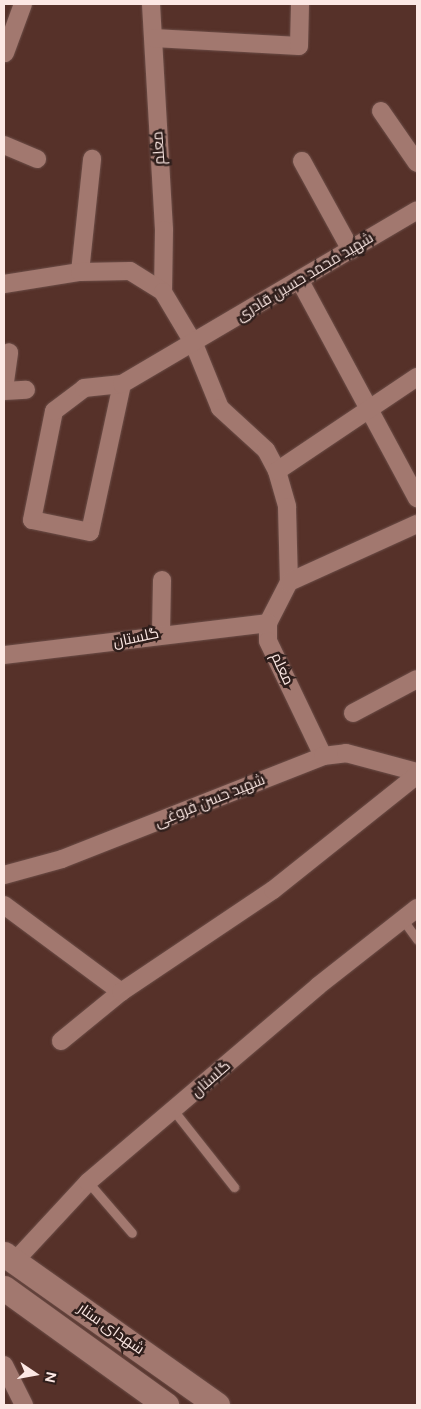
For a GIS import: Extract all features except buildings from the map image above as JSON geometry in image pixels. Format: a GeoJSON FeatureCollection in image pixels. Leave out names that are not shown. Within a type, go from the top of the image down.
{"type":"FeatureCollection","features":[{"type":"Feature","properties":{"kind":"main road","name":"شهدای ستار"},"geometry":{"type":"LineString","coordinates":[[9,1258],[217,1405]]}},
{"type":"Feature","properties":{"kind":"main road","name":"شهدای ستار"},"geometry":{"type":"LineString","coordinates":[[4,1288],[72,1334],[166,1405]]}},
{"type":"Feature","properties":{"kind":"main road"},"geometry":{"type":"LineString","coordinates":[[72,1334],[91,1315]]}},
{"type":"Feature","properties":{"kind":"street"},"geometry":{"type":"LineString","coordinates":[[6,53],[23,4]]}},
{"type":"Feature","properties":{"kind":"street","name":"معلم"},"geometry":{"type":"LineString","coordinates":[[151,4],[154,38],[163,292]]}},
{"type":"Feature","properties":{"kind":"street"},"geometry":{"type":"LineString","coordinates":[[154,38],[299,46],[300,4]]}},
{"type":"Feature","properties":{"kind":"street"},"geometry":{"type":"LineString","coordinates":[[381,111],[417,162]]}},
{"type":"Feature","properties":{"kind":"street"},"geometry":{"type":"LineString","coordinates":[[4,145],[37,159]]}},
{"type":"Feature","properties":{"kind":"street"},"geometry":{"type":"LineString","coordinates":[[80,272],[92,159]]}},
{"type":"Feature","properties":{"kind":"street"},"geometry":{"type":"LineString","coordinates":[[302,161],[351,250]]}},
{"type":"Feature","properties":{"kind":"street","name":"شهید محمد حسین قادری"},"geometry":{"type":"LineString","coordinates":[[122,384],[194,344],[417,210]]}},
{"type":"Feature","properties":{"kind":"street"},"geometry":{"type":"LineString","coordinates":[[4,284],[80,272],[130,271],[163,292],[194,344],[220,408],[266,450],[277,471],[287,507],[289,582],[268,623]]}},
{"type":"Feature","properties":{"kind":"street"},"geometry":{"type":"LineString","coordinates":[[300,281],[417,498]]}},
{"type":"Feature","properties":{"kind":"street"},"geometry":{"type":"LineString","coordinates":[[9,352],[4,390],[26,390]]}},
{"type":"Feature","properties":{"kind":"street"},"geometry":{"type":"LineString","coordinates":[[277,471],[368,407],[417,377]]}},
{"type":"Feature","properties":{"kind":"street"},"geometry":{"type":"LineString","coordinates":[[122,384],[90,532],[32,520],[54,411],[84,388],[122,384]]}},
{"type":"Feature","properties":{"kind":"street"},"geometry":{"type":"LineString","coordinates":[[289,582],[417,524]]}},
{"type":"Feature","properties":{"kind":"street"},"geometry":{"type":"LineString","coordinates":[[161,633],[162,580]]}},
{"type":"Feature","properties":{"kind":"street","name":"معلم"},"geometry":{"type":"LineString","coordinates":[[268,623],[268,641],[323,756]]}},
{"type":"Feature","properties":{"kind":"street","name":"گلستان"},"geometry":{"type":"LineString","coordinates":[[4,655],[116,644],[161,633],[268,623]]}},
{"type":"Feature","properties":{"kind":"street"},"geometry":{"type":"LineString","coordinates":[[353,713],[417,679]]}},
{"type":"Feature","properties":{"kind":"street","name":"شهید حسن فروغی"},"geometry":{"type":"LineString","coordinates":[[4,874],[62,859],[323,756],[346,753],[417,774]]}},
{"type":"Feature","properties":{"kind":"street"},"geometry":{"type":"LineString","coordinates":[[61,1041],[120,992],[273,890],[417,774]]}},
{"type":"Feature","properties":{"kind":"street"},"geometry":{"type":"LineString","coordinates":[[4,906],[120,992]]}},
{"type":"Feature","properties":{"kind":"street","name":"گلستان"},"geometry":{"type":"LineString","coordinates":[[9,1258],[88,1182],[174,1111],[318,986],[417,908]]}},
{"type":"Feature","properties":{"kind":"street"},"geometry":{"type":"LineString","coordinates":[[4,1365],[24,1405]]}},
{"type":"Feature","properties":{"kind":"lane"},"geometry":{"type":"LineString","coordinates":[[403,920],[417,939]]}},
{"type":"Feature","properties":{"kind":"lane"},"geometry":{"type":"LineString","coordinates":[[174,1111],[234,1187]]}},
{"type":"Feature","properties":{"kind":"lane"},"geometry":{"type":"LineString","coordinates":[[88,1182],[132,1233]]}}]}
